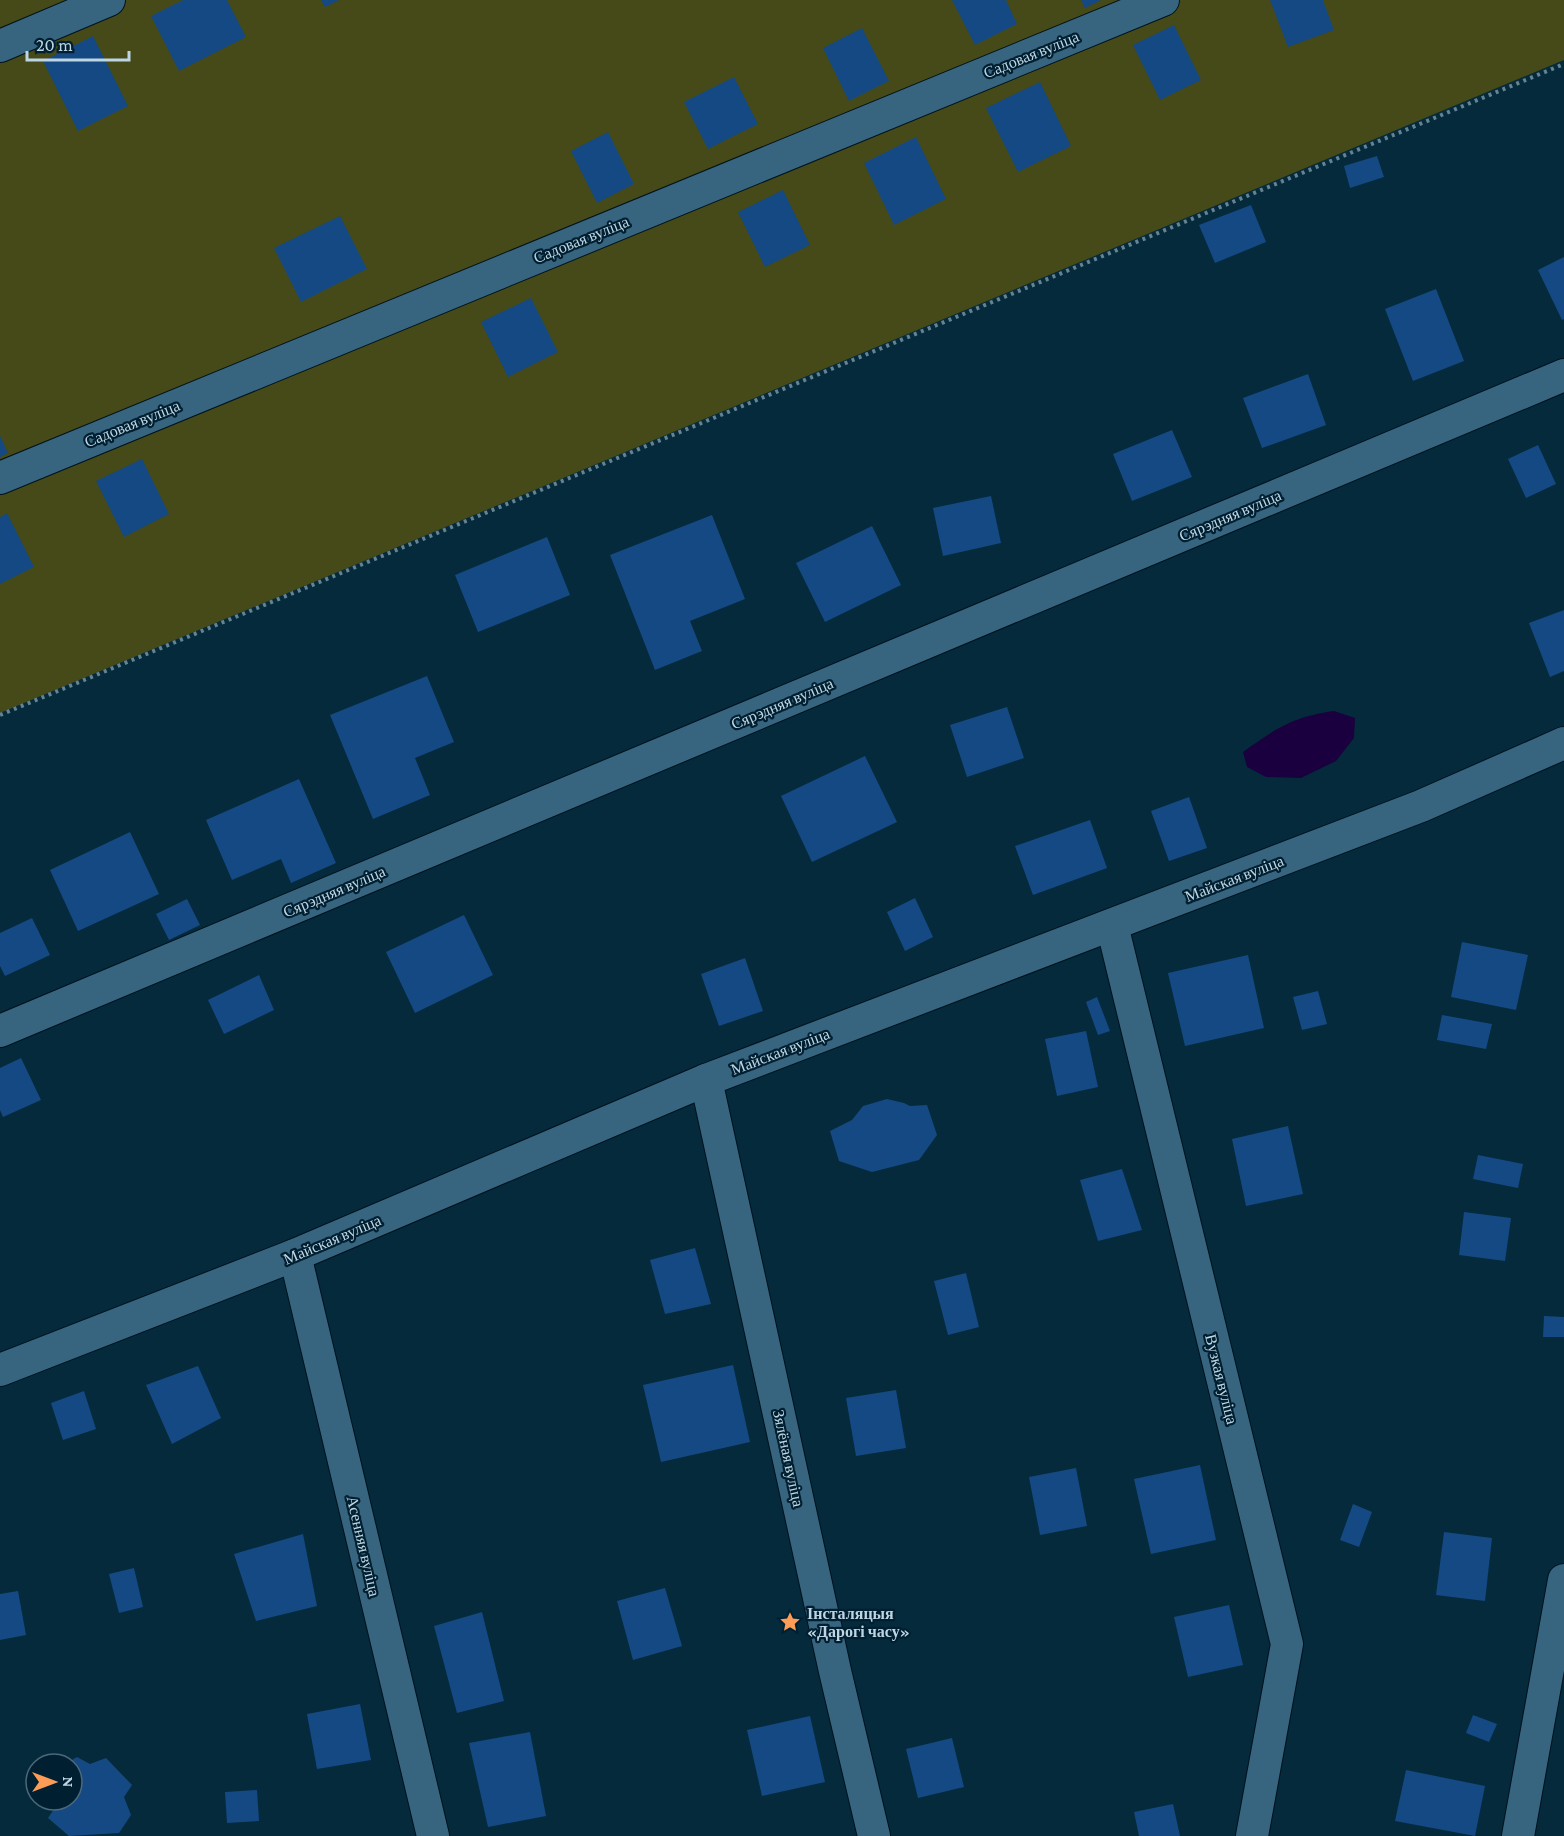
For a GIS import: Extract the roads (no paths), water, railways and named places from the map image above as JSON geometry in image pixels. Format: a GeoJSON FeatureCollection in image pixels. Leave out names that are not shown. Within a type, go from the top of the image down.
{"type":"FeatureCollection","features":[{"type":"Feature","properties":{"kind":"street"},"geometry":{"type":"LineString","coordinates":[[0,46],[109,0]]}},
{"type":"Feature","properties":{"kind":"street","name":"Садовая вуліца"},"geometry":{"type":"LineString","coordinates":[[0,478],[1163,0]]}},
{"type":"Feature","properties":{"kind":"street","name":"Сярэдняя вуліца"},"geometry":{"type":"LineString","coordinates":[[0,1031],[1564,375]]}},
{"type":"Feature","properties":{"kind":"street","name":"Майская вуліца"},"geometry":{"type":"LineString","coordinates":[[0,1370],[295,1255],[706,1080],[1422,806],[1564,743]]}},
{"type":"Feature","properties":{"kind":"street","name":"Вузкая вуліца"},"geometry":{"type":"LineString","coordinates":[[1112,925],[1287,1644],[1252,1836]]}},
{"type":"Feature","properties":{"kind":"street","name":"Зялёная вуліца"},"geometry":{"type":"LineString","coordinates":[[706,1080],[835,1671],[874,1836]]}},
{"type":"Feature","properties":{"kind":"street","name":"Асенняя вуліца"},"geometry":{"type":"LineString","coordinates":[[295,1255],[433,1836]]}},
{"type":"Feature","properties":{"kind":"street"},"geometry":{"type":"LineString","coordinates":[[1518,1836],[1564,1580]]}},
{"type":"Feature","properties":{"kind":"place","name":"Інсталяцыя «Дарогі часу»"},"geometry":{"type":"Point","coordinates":[790,1622]}}]}
